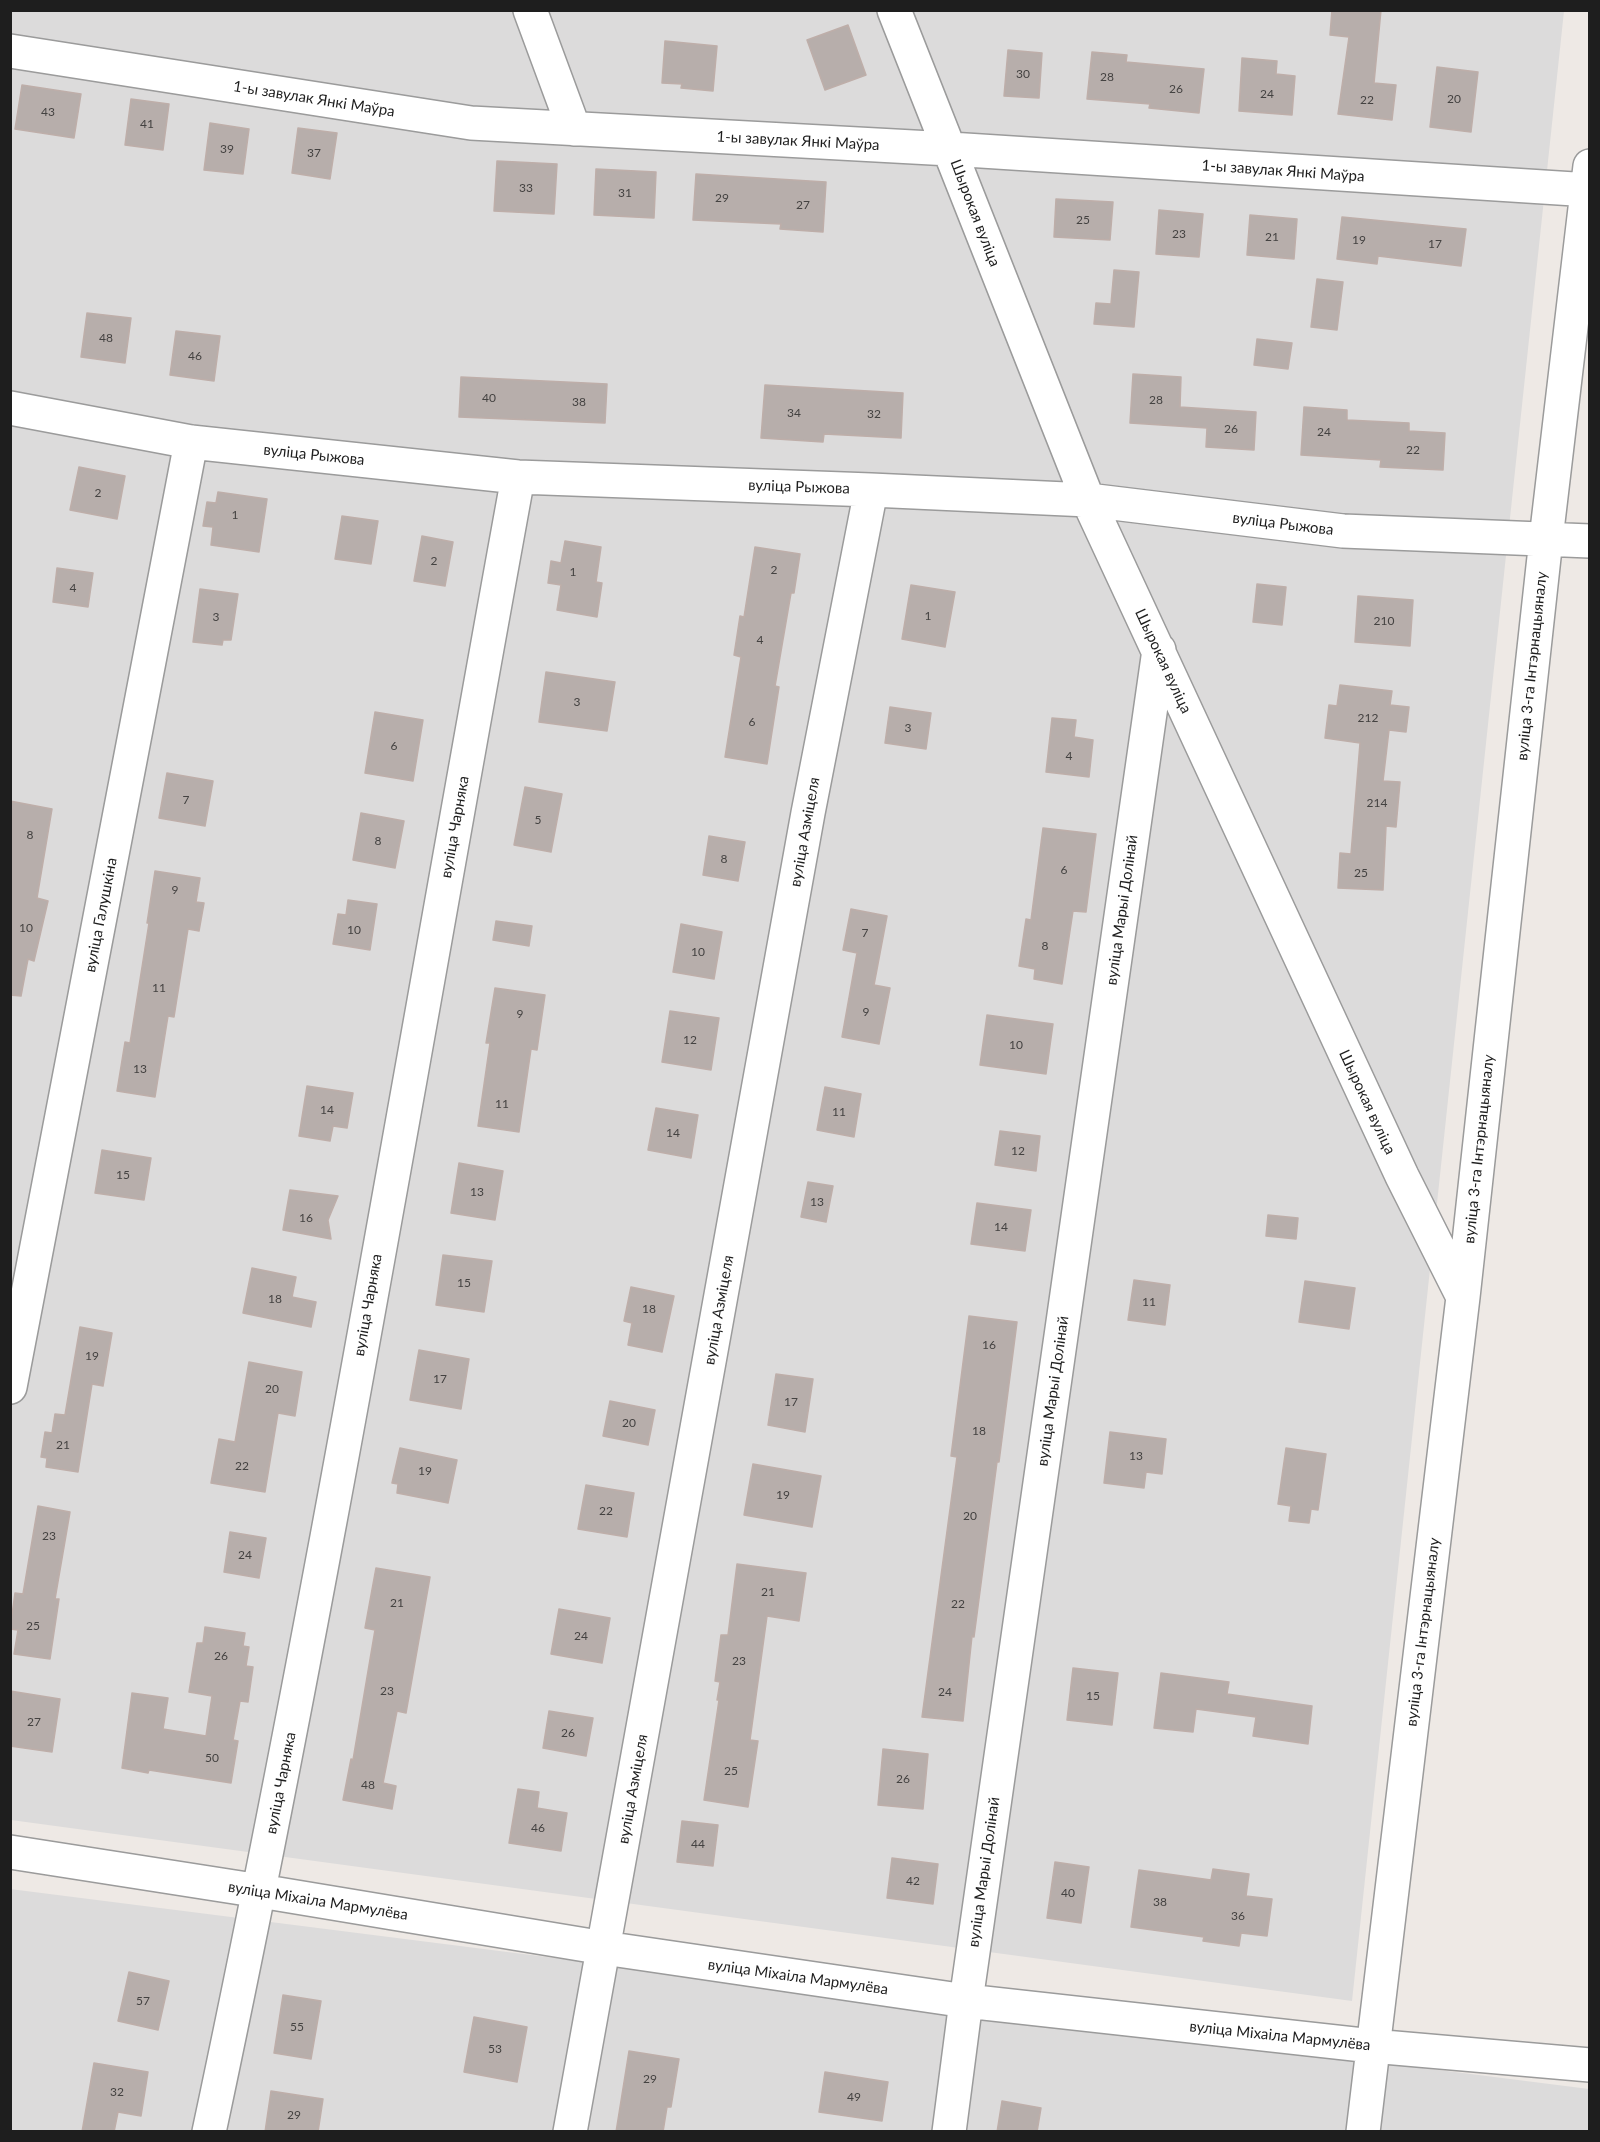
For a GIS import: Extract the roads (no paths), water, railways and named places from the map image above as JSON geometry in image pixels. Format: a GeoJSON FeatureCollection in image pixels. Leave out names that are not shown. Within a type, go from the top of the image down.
{"type":"FeatureCollection","features":[{"type":"Feature","properties":{"kind":"street"},"geometry":{"type":"LineString","coordinates":[[530,10],[574,129]]}},
{"type":"Feature","properties":{"kind":"street","name":"Шырокая вуліца"},"geometry":{"type":"LineString","coordinates":[[894,10],[1088,500],[1397,1166],[1463,1297]]}},
{"type":"Feature","properties":{"kind":"street","name":"1-ы завулак Янкі Маўра"},"geometry":{"type":"LineString","coordinates":[[10,51],[471,123],[1589,182]]}},
{"type":"Feature","properties":{"kind":"street","name":"вуліца 3-га Інтэрнацыяналу"},"geometry":{"type":"LineString","coordinates":[[1362,2132],[1463,1297],[1546,539],[1589,182]]}},
{"type":"Feature","properties":{"kind":"street","name":"вуліца Рыжова"},"geometry":{"type":"LineString","coordinates":[[10,408],[191,442],[518,477],[1088,500],[1343,531],[1590,541]]}},
{"type":"Feature","properties":{"kind":"street","name":"вуліца Галушкіна"},"geometry":{"type":"LineString","coordinates":[[10,1387],[191,442]]}},
{"type":"Feature","properties":{"kind":"street","name":"вуліца Чарняка"},"geometry":{"type":"LineString","coordinates":[[209,2132],[260,1891],[334,1497],[518,477]]}},
{"type":"Feature","properties":{"kind":"street","name":"вуліца Азміцеля"},"geometry":{"type":"LineString","coordinates":[[570,2132],[808,813],[871,490]]}},
{"type":"Feature","properties":{"kind":"street","name":"вуліца Марыі Долінай"},"geometry":{"type":"LineString","coordinates":[[949,2132],[1159,650]]}},
{"type":"Feature","properties":{"kind":"street","name":"вуліца Міхаіла Мармулёва"},"geometry":{"type":"LineString","coordinates":[[10,1852],[604,1948],[966,2001],[1372,2046],[1590,2065]]}}]}
